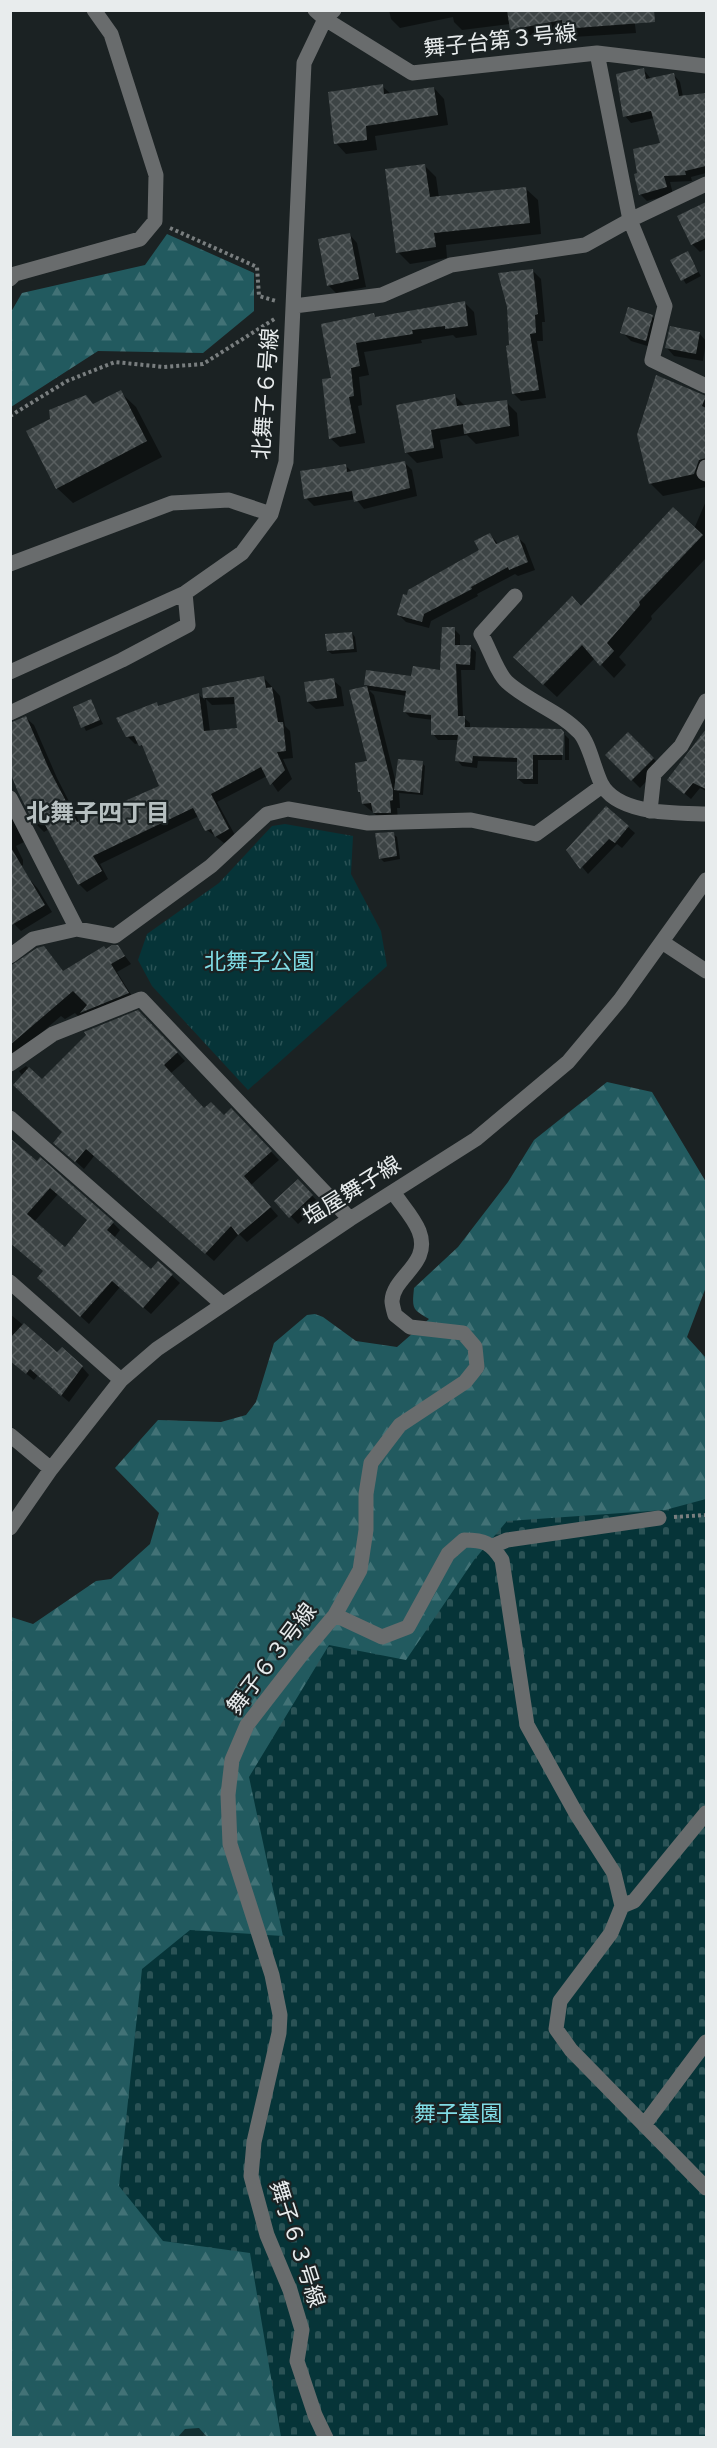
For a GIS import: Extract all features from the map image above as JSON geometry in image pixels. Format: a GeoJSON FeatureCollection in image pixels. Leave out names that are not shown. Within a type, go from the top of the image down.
{"type":"FeatureCollection","features":[{"type":"Feature","properties":{"kind":"street"},"geometry":{"type":"LineString","coordinates":[[10,279],[15,274],[140,239],[155,221],[156,175],[111,34],[94,10]]}},
{"type":"Feature","properties":{"kind":"street","name":"舞子台第３号線"},"geometry":{"type":"LineString","coordinates":[[325,13],[412,73],[597,53],[706,66]]}},
{"type":"Feature","properties":{"kind":"street","name":"北舞子６号線"},"geometry":{"type":"LineString","coordinates":[[10,672],[185,593],[242,554],[271,514],[286,462],[304,63],[325,13]]}},
{"type":"Feature","properties":{"kind":"street"},"geometry":{"type":"LineString","coordinates":[[597,53],[630,220],[665,306],[652,360],[706,386]]}},
{"type":"Feature","properties":{"kind":"street"},"geometry":{"type":"LineString","coordinates":[[294,306],[382,296],[452,265],[585,245],[630,220],[706,184]]}},
{"type":"Feature","properties":{"kind":"street"},"geometry":{"type":"LineString","coordinates":[[706,466],[704,473],[706,474]]}},
{"type":"Feature","properties":{"kind":"street"},"geometry":{"type":"LineString","coordinates":[[10,564],[172,503],[229,500],[271,514]]}},
{"type":"Feature","properties":{"kind":"street"},"geometry":{"type":"LineString","coordinates":[[10,713],[122,660],[188,625],[185,593]]}},
{"type":"Feature","properties":{"kind":"street"},"geometry":{"type":"LineString","coordinates":[[514,596],[481,634],[505,680],[534,703],[561,718],[581,734],[602,786],[621,802],[650,811],[706,814]]}},
{"type":"Feature","properties":{"kind":"street"},"geometry":{"type":"LineString","coordinates":[[650,811],[654,774],[681,746],[706,701]]}},
{"type":"Feature","properties":{"kind":"street"},"geometry":{"type":"LineString","coordinates":[[10,956],[33,939],[77,929],[115,936],[211,866],[267,814],[288,809],[368,823],[471,820],[536,834],[602,786]]}},
{"type":"Feature","properties":{"kind":"street"},"geometry":{"type":"LineString","coordinates":[[13,807],[77,929]]}},
{"type":"Feature","properties":{"kind":"street","name":"塩屋舞子線"},"geometry":{"type":"LineString","coordinates":[[10,1528],[51,1469],[121,1380],[157,1349],[221,1303],[476,1139],[568,1062],[620,1000],[706,880]]}},
{"type":"Feature","properties":{"kind":"street"},"geometry":{"type":"LineString","coordinates":[[662,942],[706,971]]}},
{"type":"Feature","properties":{"kind":"street"},"geometry":{"type":"LineString","coordinates":[[10,1064],[53,1034],[141,999],[350,1219]]}},
{"type":"Feature","properties":{"kind":"street"},"geometry":{"type":"LineString","coordinates":[[10,1118],[221,1303]]}},
{"type":"Feature","properties":{"kind":"street","name":"舞子６３号線"},"geometry":{"type":"LineString","coordinates":[[326,2438],[315,2415],[297,2361],[302,2330],[290,2290],[267,2235],[251,2176],[254,2142],[279,2033],[280,2015],[272,1975],[230,1844],[228,1795],[232,1760],[247,1725],[335,1615],[360,1570],[366,1530],[366,1494],[371,1463],[400,1425],[465,1382],[477,1367],[475,1347],[462,1334],[410,1327],[395,1315],[392,1301],[398,1285],[410,1273],[422,1250],[419,1231],[393,1192]]}},
{"type":"Feature","properties":{"kind":"street"},"geometry":{"type":"LineString","coordinates":[[10,1282],[121,1380]]}},
{"type":"Feature","properties":{"kind":"street"},"geometry":{"type":"LineString","coordinates":[[10,1435],[51,1469]]}},
{"type":"Feature","properties":{"kind":"street"},"geometry":{"type":"LineString","coordinates":[[493,1546],[507,1540],[659,1518]]}},
{"type":"Feature","properties":{"kind":"street"},"geometry":{"type":"LineString","coordinates":[[335,1615],[382,1637],[408,1627],[448,1554],[464,1540],[479,1540],[493,1546],[502,1560],[527,1725],[566,1796],[614,1873],[622,1906],[611,1933],[560,2001],[556,2029],[571,2050],[706,2188]]}},
{"type":"Feature","properties":{"kind":"street"},"geometry":{"type":"LineString","coordinates":[[622,1906],[634,1902],[706,1813]]}},
{"type":"Feature","properties":{"kind":"street"},"geometry":{"type":"LineString","coordinates":[[644,2125],[706,2042]]}},
{"type":"Feature","properties":{"kind":"path"},"geometry":{"type":"LineString","coordinates":[[155,221],[257,267],[259,296],[294,306]]}},
{"type":"Feature","properties":{"kind":"path"},"geometry":{"type":"LineString","coordinates":[[10,416],[67,381],[115,362],[164,367],[203,364],[294,306]]}},
{"type":"Feature","properties":{"kind":"path"},"geometry":{"type":"LineString","coordinates":[[659,1518],[706,1515]]}},
{"type":"Feature","properties":{"kind":"green space"},"geometry":{"type":"Polygon","coordinates":[[[167,234],[254,273],[254,311],[203,353],[98,351],[11,407],[11,312],[22,293],[145,265],[167,234]]]}},
{"type":"Feature","properties":{"kind":"green space","name":"北舞子公園"},"geometry":{"type":"Polygon","coordinates":[[[285,824],[353,836],[351,874],[381,931],[387,966],[248,1090],[152,986],[138,960],[147,934],[219,883],[272,826],[285,824]]]}},
{"type":"Feature","properties":{"kind":"green space"},"geometry":{"type":"Polygon","coordinates":[[[607,1082],[652,1092],[706,1182],[706,1287],[687,1337],[706,1358],[706,2437],[11,2438],[11,1617],[33,1624],[96,1581],[111,1579],[150,1544],[159,1513],[115,1468],[158,1420],[221,1422],[246,1415],[256,1402],[274,1343],[307,1315],[315,1314],[323,1317],[356,1341],[397,1347],[429,1319],[414,1308],[414,1288],[458,1247],[508,1182],[534,1140],[607,1082]]]}},
{"type":"Feature","properties":{"kind":"green space","name":"舞子墓園"},"geometry":{"type":"Polygon","coordinates":[[[706,1499],[706,2437],[281,2437],[250,2253],[163,2241],[119,2186],[142,1969],[190,1930],[283,1936],[249,1777],[329,1645],[406,1660],[474,1560],[507,1521],[665,1510],[706,1499]]]}},
{"type":"Feature","properties":{"kind":"building"},"geometry":{"type":"Polygon","coordinates":[[[507,10],[654,10],[655,22],[563,29],[562,20],[510,30],[507,10]]]}},
{"type":"Feature","properties":{"kind":"building"},"geometry":{"type":"Polygon","coordinates":[[[644,68],[646,79],[674,73],[679,96],[706,93],[706,166],[685,171],[686,175],[664,176],[667,187],[639,195],[634,174],[637,173],[633,149],[660,143],[651,111],[623,117],[616,74],[644,68]]]}},
{"type":"Feature","properties":{"kind":"building"},"geometry":{"type":"Polygon","coordinates":[[[383,84],[384,94],[434,87],[438,115],[366,126],[367,140],[334,144],[328,92],[383,84]]]}},
{"type":"Feature","properties":{"kind":"building"},"geometry":{"type":"Polygon","coordinates":[[[425,164],[430,197],[526,187],[530,223],[434,233],[436,247],[396,253],[385,169],[425,164]]]}},
{"type":"Feature","properties":{"kind":"building"},"geometry":{"type":"Polygon","coordinates":[[[706,202],[706,238],[691,245],[677,216],[706,202]]]}},
{"type":"Feature","properties":{"kind":"building"},"geometry":{"type":"Polygon","coordinates":[[[350,233],[359,279],[327,286],[318,239],[350,233]]]}},
{"type":"Feature","properties":{"kind":"building"},"geometry":{"type":"Polygon","coordinates":[[[688,251],[698,272],[681,281],[670,260],[688,251]]]}},
{"type":"Feature","properties":{"kind":"building"},"geometry":{"type":"Polygon","coordinates":[[[533,269],[538,314],[535,315],[536,333],[530,334],[539,390],[512,394],[506,346],[509,345],[507,307],[498,273],[533,269]]]}},
{"type":"Feature","properties":{"kind":"building"},"geometry":{"type":"Polygon","coordinates":[[[465,301],[468,326],[412,330],[413,334],[356,343],[360,366],[351,368],[354,396],[349,397],[356,433],[329,439],[322,379],[331,378],[321,324],[374,313],[375,317],[465,301]]]}},
{"type":"Feature","properties":{"kind":"building"},"geometry":{"type":"Polygon","coordinates":[[[628,307],[653,315],[646,341],[620,333],[628,307]]]}},
{"type":"Feature","properties":{"kind":"building"},"geometry":{"type":"Polygon","coordinates":[[[670,326],[700,332],[696,354],[665,348],[670,326]]]}},
{"type":"Feature","properties":{"kind":"building"},"geometry":{"type":"Polygon","coordinates":[[[656,375],[706,396],[702,406],[706,408],[706,458],[699,460],[694,474],[649,484],[637,435],[656,375]]]}},
{"type":"Feature","properties":{"kind":"building"},"geometry":{"type":"Polygon","coordinates":[[[121,390],[147,441],[56,489],[26,431],[50,419],[49,410],[86,395],[93,404],[121,390]]]}},
{"type":"Feature","properties":{"kind":"building"},"geometry":{"type":"Polygon","coordinates":[[[455,394],[457,406],[507,400],[510,426],[464,434],[463,424],[431,430],[434,448],[405,453],[396,405],[455,394]]]}},
{"type":"Feature","properties":{"kind":"building"},"geometry":{"type":"Polygon","coordinates":[[[405,461],[410,488],[354,502],[352,491],[304,499],[300,471],[346,464],[347,472],[405,461]]]}},
{"type":"Feature","properties":{"kind":"building"},"geometry":{"type":"Polygon","coordinates":[[[673,507],[703,535],[639,602],[640,605],[607,643],[614,651],[600,666],[582,645],[543,685],[513,657],[572,596],[581,606],[673,507]]]}},
{"type":"Feature","properties":{"kind":"building"},"geometry":{"type":"Polygon","coordinates":[[[490,533],[496,544],[518,535],[528,562],[509,570],[508,567],[471,587],[472,589],[424,614],[422,622],[397,615],[403,594],[407,595],[408,590],[479,550],[474,541],[490,533]]]}},
{"type":"Feature","properties":{"kind":"building"},"geometry":{"type":"Polygon","coordinates":[[[442,627],[455,627],[455,645],[471,645],[470,665],[456,664],[458,716],[465,716],[465,727],[561,729],[564,732],[563,755],[533,755],[533,779],[517,779],[517,758],[473,756],[472,763],[455,761],[458,735],[431,735],[431,715],[403,712],[406,691],[364,685],[366,670],[411,676],[413,666],[440,670],[442,627]]]}},
{"type":"Feature","properties":{"kind":"building"},"geometry":{"type":"Polygon","coordinates":[[[352,632],[354,649],[327,651],[325,634],[352,632]]]}},
{"type":"Feature","properties":{"kind":"building"},"geometry":{"type":"Polygon","coordinates":[[[264,676],[266,688],[272,687],[278,722],[283,722],[286,751],[277,752],[285,770],[270,785],[261,767],[211,794],[229,829],[215,837],[211,829],[205,831],[193,808],[93,856],[102,871],[78,885],[43,821],[35,825],[18,792],[10,772],[10,723],[26,716],[49,769],[77,822],[159,786],[142,745],[139,746],[134,736],[126,737],[116,718],[157,702],[158,706],[199,693],[204,731],[237,728],[234,697],[203,698],[202,688],[264,676]]]}},
{"type":"Feature","properties":{"kind":"building"},"geometry":{"type":"Polygon","coordinates":[[[334,678],[337,698],[307,702],[304,682],[334,678]]]}},
{"type":"Feature","properties":{"kind":"building"},"geometry":{"type":"Polygon","coordinates":[[[367,686],[393,790],[393,800],[390,801],[391,813],[373,813],[371,803],[362,804],[360,792],[358,792],[355,763],[367,761],[349,690],[367,686]]]}},
{"type":"Feature","properties":{"kind":"building"},"geometry":{"type":"Polygon","coordinates":[[[91,699],[100,720],[81,728],[73,707],[91,699]]]}},
{"type":"Feature","properties":{"kind":"building"},"geometry":{"type":"Polygon","coordinates":[[[706,729],[706,789],[693,783],[684,794],[667,780],[706,729]]]}},
{"type":"Feature","properties":{"kind":"building"},"geometry":{"type":"Polygon","coordinates":[[[628,732],[654,758],[631,781],[605,755],[628,732]]]}},
{"type":"Feature","properties":{"kind":"building"},"geometry":{"type":"Polygon","coordinates":[[[398,759],[423,761],[420,793],[394,790],[398,759]]]}},
{"type":"Feature","properties":{"kind":"building"},"geometry":{"type":"Polygon","coordinates":[[[606,806],[629,826],[615,843],[609,839],[580,869],[566,850],[606,806]]]}},
{"type":"Feature","properties":{"kind":"building"},"geometry":{"type":"Polygon","coordinates":[[[394,832],[397,856],[379,859],[375,833],[394,832]]]}},
{"type":"Feature","properties":{"kind":"building"},"geometry":{"type":"Polygon","coordinates":[[[10,846],[45,905],[10,926],[10,846]]]}},
{"type":"Feature","properties":{"kind":"building"},"geometry":{"type":"Polygon","coordinates":[[[112,945],[118,945],[125,956],[111,964],[129,993],[80,1013],[87,1005],[73,991],[10,1045],[10,966],[37,948],[44,946],[63,971],[104,946],[106,949],[112,945]]]}},
{"type":"Feature","properties":{"kind":"building"},"geometry":{"type":"Polygon","coordinates":[[[138,1010],[178,1052],[164,1065],[204,1108],[211,1102],[224,1115],[231,1108],[272,1151],[244,1176],[271,1207],[238,1235],[231,1226],[205,1254],[86,1149],[75,1162],[53,1143],[62,1132],[13,1085],[29,1067],[42,1079],[86,1035],[84,1032],[138,1010]]]}},
{"type":"Feature","properties":{"kind":"building"},"geometry":{"type":"Polygon","coordinates":[[[10,1138],[37,1161],[40,1157],[114,1222],[107,1230],[151,1269],[158,1261],[173,1274],[143,1308],[112,1281],[80,1317],[37,1278],[43,1271],[10,1243],[10,1138]],[[50,1188],[27,1214],[65,1247],[87,1220],[50,1188]]]}},
{"type":"Feature","properties":{"kind":"building"},"geometry":{"type":"Polygon","coordinates":[[[298,1179],[313,1195],[289,1218],[274,1201],[298,1179]]]}},
{"type":"Feature","properties":{"kind":"building"},"geometry":{"type":"Polygon","coordinates":[[[24,1323],[57,1352],[62,1347],[83,1366],[61,1396],[30,1369],[26,1374],[10,1361],[10,1338],[24,1323]]]}},
{"type":"Feature","properties":{"kind":"district","name":"北舞子四丁目"},"geometry":{"type":"Point","coordinates":[98,814]}}]}
